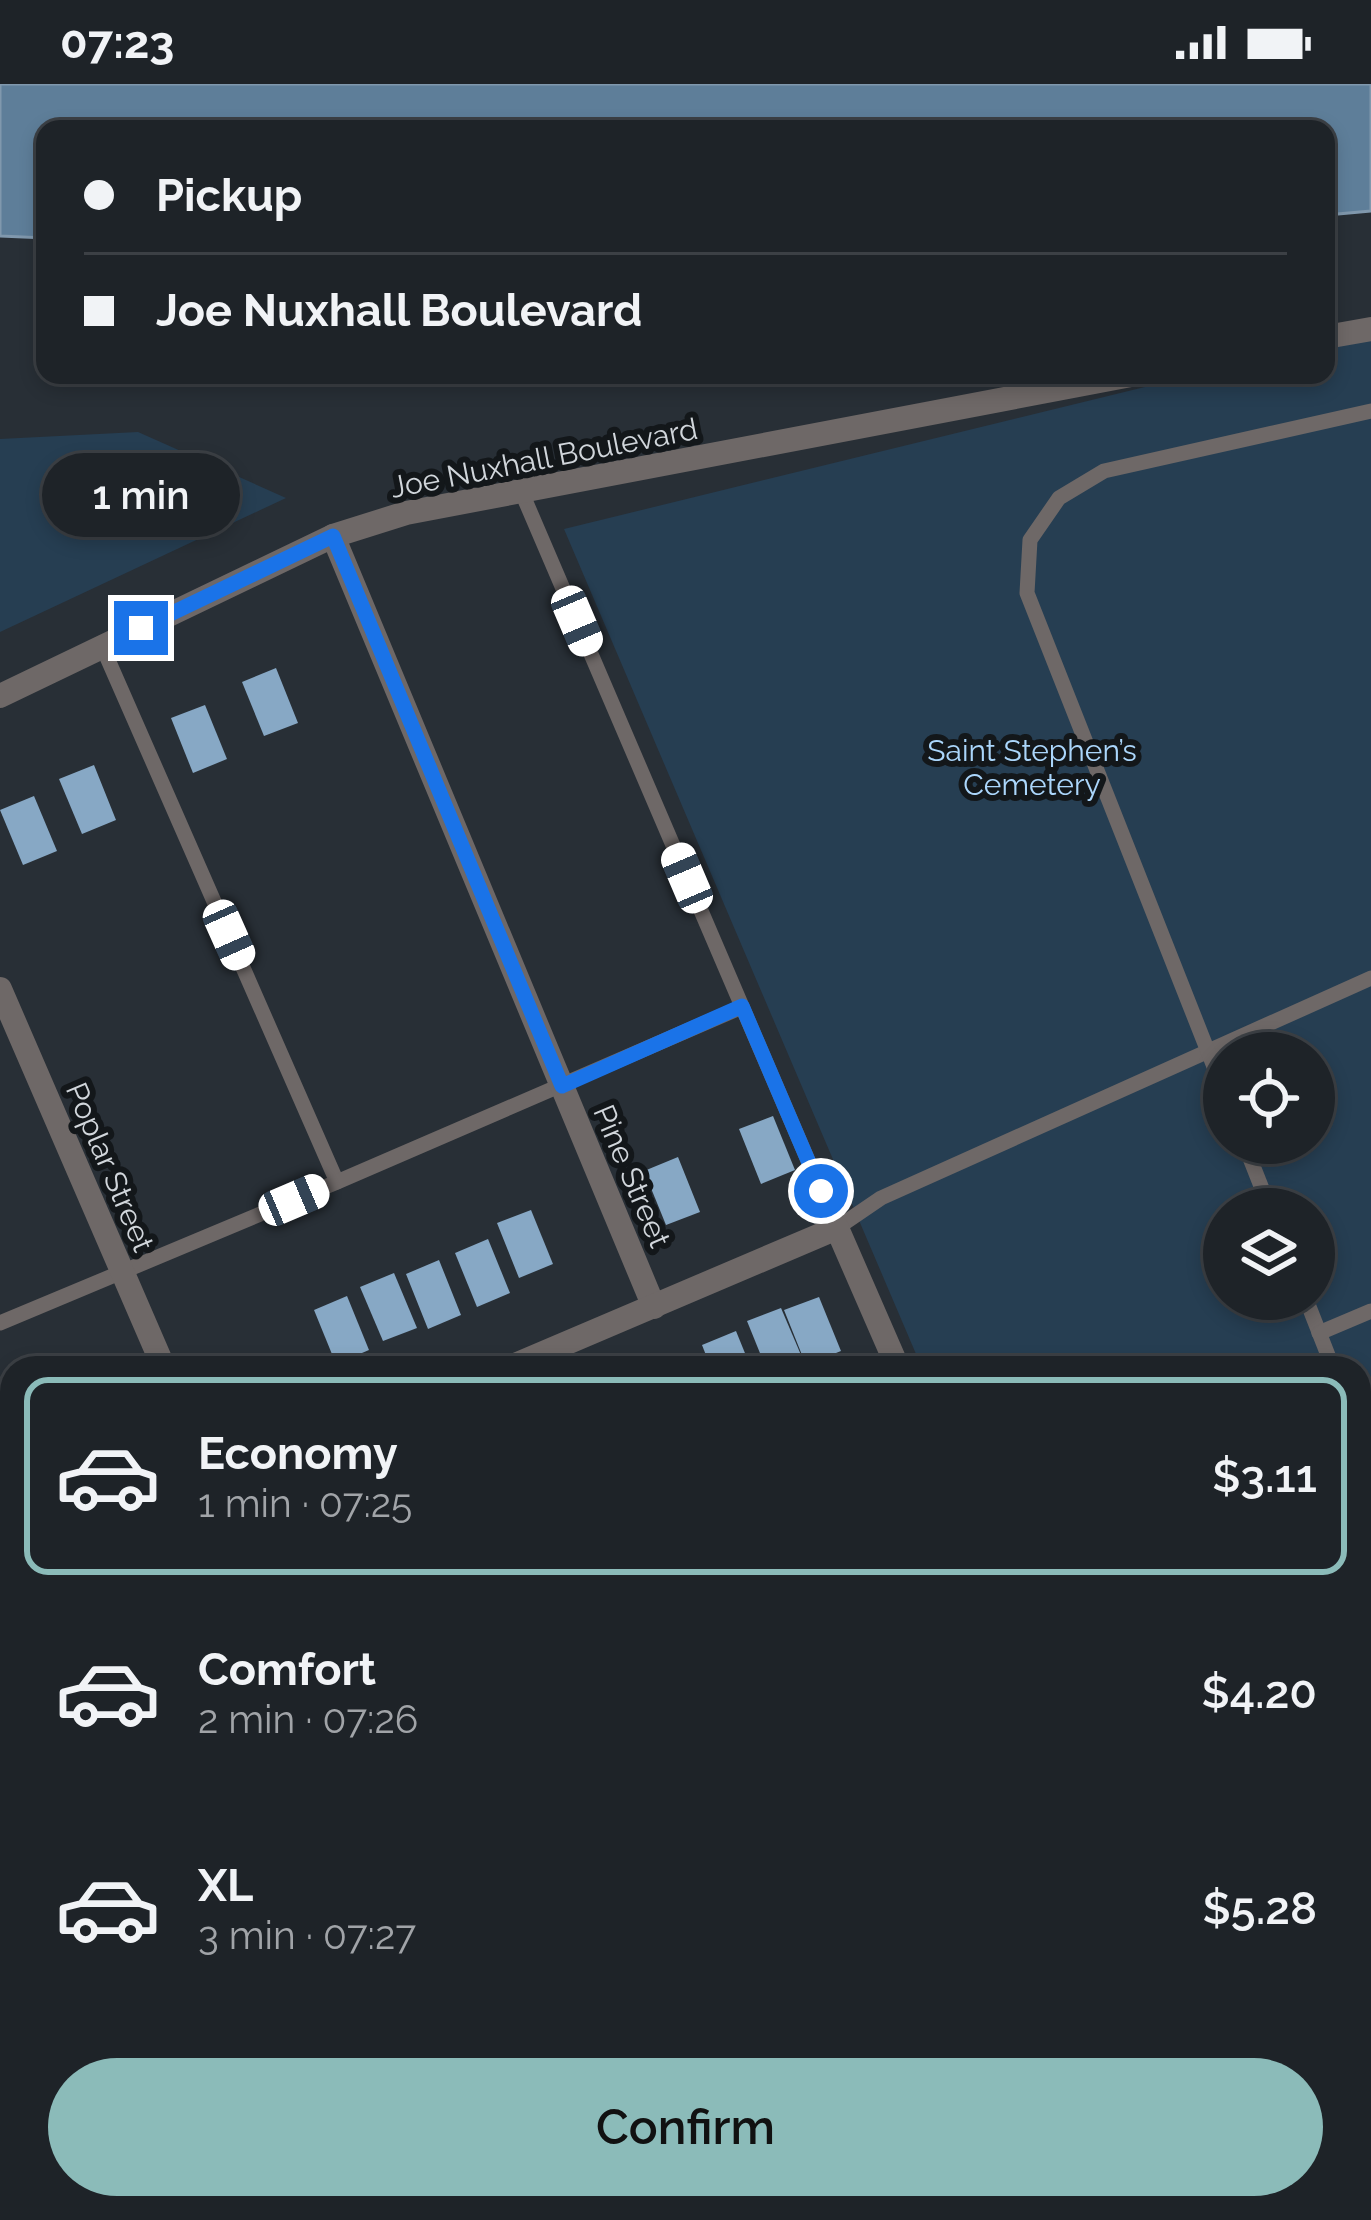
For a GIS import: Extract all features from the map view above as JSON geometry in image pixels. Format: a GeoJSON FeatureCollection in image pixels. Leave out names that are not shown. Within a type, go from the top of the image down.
{"type":"FeatureCollection","features":[{"type":"Feature","properties":{"kind":"street"},"geometry":{"type":"LineString","coordinates":[[1335,336],[1371,328]]}},
{"type":"Feature","properties":{"kind":"street","name":"Joe Nuxhall Boulevard"},"geometry":{"type":"LineString","coordinates":[[0,696],[333,536],[406,513],[1085,384]]}},
{"type":"Feature","properties":{"kind":"street","name":"Pine Street"},"geometry":{"type":"LineString","coordinates":[[333,536],[654,1307]]}},
{"type":"Feature","properties":{"kind":"street","name":"Poplar Street"},"geometry":{"type":"LineString","coordinates":[[0,989],[159,1356]]}},
{"type":"Feature","properties":{"kind":"street"},"geometry":{"type":"LineString","coordinates":[[537,1356],[837,1228],[893,1356]]}},
{"type":"Feature","properties":{"kind":"lane"},"geometry":{"type":"LineString","coordinates":[[1203,1038],[1027,593],[1030,540],[1059,498],[1104,471],[1371,411]]}},
{"type":"Feature","properties":{"kind":"lane"},"geometry":{"type":"LineString","coordinates":[[522,493],[837,1228],[881,1198],[1203,1053]]}},
{"type":"Feature","properties":{"kind":"lane"},"geometry":{"type":"LineString","coordinates":[[102,646],[337,1182]]}},
{"type":"Feature","properties":{"kind":"lane"},"geometry":{"type":"LineString","coordinates":[[1250,1032],[1371,978]]}},
{"type":"Feature","properties":{"kind":"lane"},"geometry":{"type":"LineString","coordinates":[[0,1323],[742,1006]]}},
{"type":"Feature","properties":{"kind":"lane"},"geometry":{"type":"LineString","coordinates":[[1319,1333],[1371,1311]]}},
{"type":"Feature","properties":{"kind":"lane"},"geometry":{"type":"LineString","coordinates":[[1314,1320],[1328,1356]]}},
{"type":"Feature","properties":{"kind":"green space","name":"Saint Stephen’s Cemetery"},"geometry":{"type":"Polygon","coordinates":[[[1371,332],[1371,1356],[917,1356],[564,529],[1157,384],[1335,384],[1335,341],[1371,332]]]}},
{"type":"Feature","properties":{"kind":"green space"},"geometry":{"type":"Polygon","coordinates":[[[138,432],[286,498],[0,632],[0,439],[138,432]]]}},
{"type":"Feature","properties":{"kind":"shaded area"},"geometry":{"type":"Polygon","coordinates":[[[0,84],[1371,84],[1371,211],[1335,214],[1335,120],[36,120],[36,238],[0,236],[0,84]]]}},
{"type":"Feature","properties":{"kind":"building"},"geometry":{"type":"Polygon","coordinates":[[[276,668],[298,723],[264,736],[242,682],[276,668]]]}},
{"type":"Feature","properties":{"kind":"building"},"geometry":{"type":"Polygon","coordinates":[[[205,705],[227,759],[193,773],[171,718],[205,705]]]}},
{"type":"Feature","properties":{"kind":"building"},"geometry":{"type":"Polygon","coordinates":[[[94,765],[116,820],[82,834],[59,779],[94,765]]]}},
{"type":"Feature","properties":{"kind":"building"},"geometry":{"type":"Polygon","coordinates":[[[34,796],[57,851],[23,865],[0,810],[34,796]]]}},
{"type":"Feature","properties":{"kind":"building"},"geometry":{"type":"Polygon","coordinates":[[[773,1116],[795,1170],[761,1184],[739,1129],[773,1116]]]}},
{"type":"Feature","properties":{"kind":"building"},"geometry":{"type":"Polygon","coordinates":[[[678,1157],[700,1212],[666,1225],[644,1171],[678,1157]]]}},
{"type":"Feature","properties":{"kind":"building"},"geometry":{"type":"Polygon","coordinates":[[[531,1210],[553,1264],[519,1278],[497,1223],[531,1210]]]}},
{"type":"Feature","properties":{"kind":"building"},"geometry":{"type":"Polygon","coordinates":[[[488,1239],[510,1293],[477,1307],[455,1253],[488,1239]]]}},
{"type":"Feature","properties":{"kind":"building"},"geometry":{"type":"Polygon","coordinates":[[[439,1260],[461,1315],[428,1329],[406,1274],[439,1260]]]}},
{"type":"Feature","properties":{"kind":"building"},"geometry":{"type":"Polygon","coordinates":[[[394,1273],[417,1328],[383,1341],[360,1287],[394,1273]]]}},
{"type":"Feature","properties":{"kind":"building"},"geometry":{"type":"Polygon","coordinates":[[[347,1296],[369,1350],[355,1356],[333,1356],[314,1310],[347,1296]]]}},
{"type":"Feature","properties":{"kind":"building"},"geometry":{"type":"Polygon","coordinates":[[[819,1297],[841,1351],[802,1356],[784,1310],[819,1297]]]}},
{"type":"Feature","properties":{"kind":"building"},"geometry":{"type":"Polygon","coordinates":[[[781,1308],[801,1356],[761,1356],[747,1321],[781,1308]]]}},
{"type":"Feature","properties":{"kind":"building"},"geometry":{"type":"Polygon","coordinates":[[[736,1331],[746,1356],[706,1356],[702,1345],[736,1331]]]}},
{"type":"Feature","properties":{"kind":"route"},"geometry":{"type":"LineString","coordinates":[[141,628],[333,536],[562,1086],[742,1006],[821,1191]]}}]}
